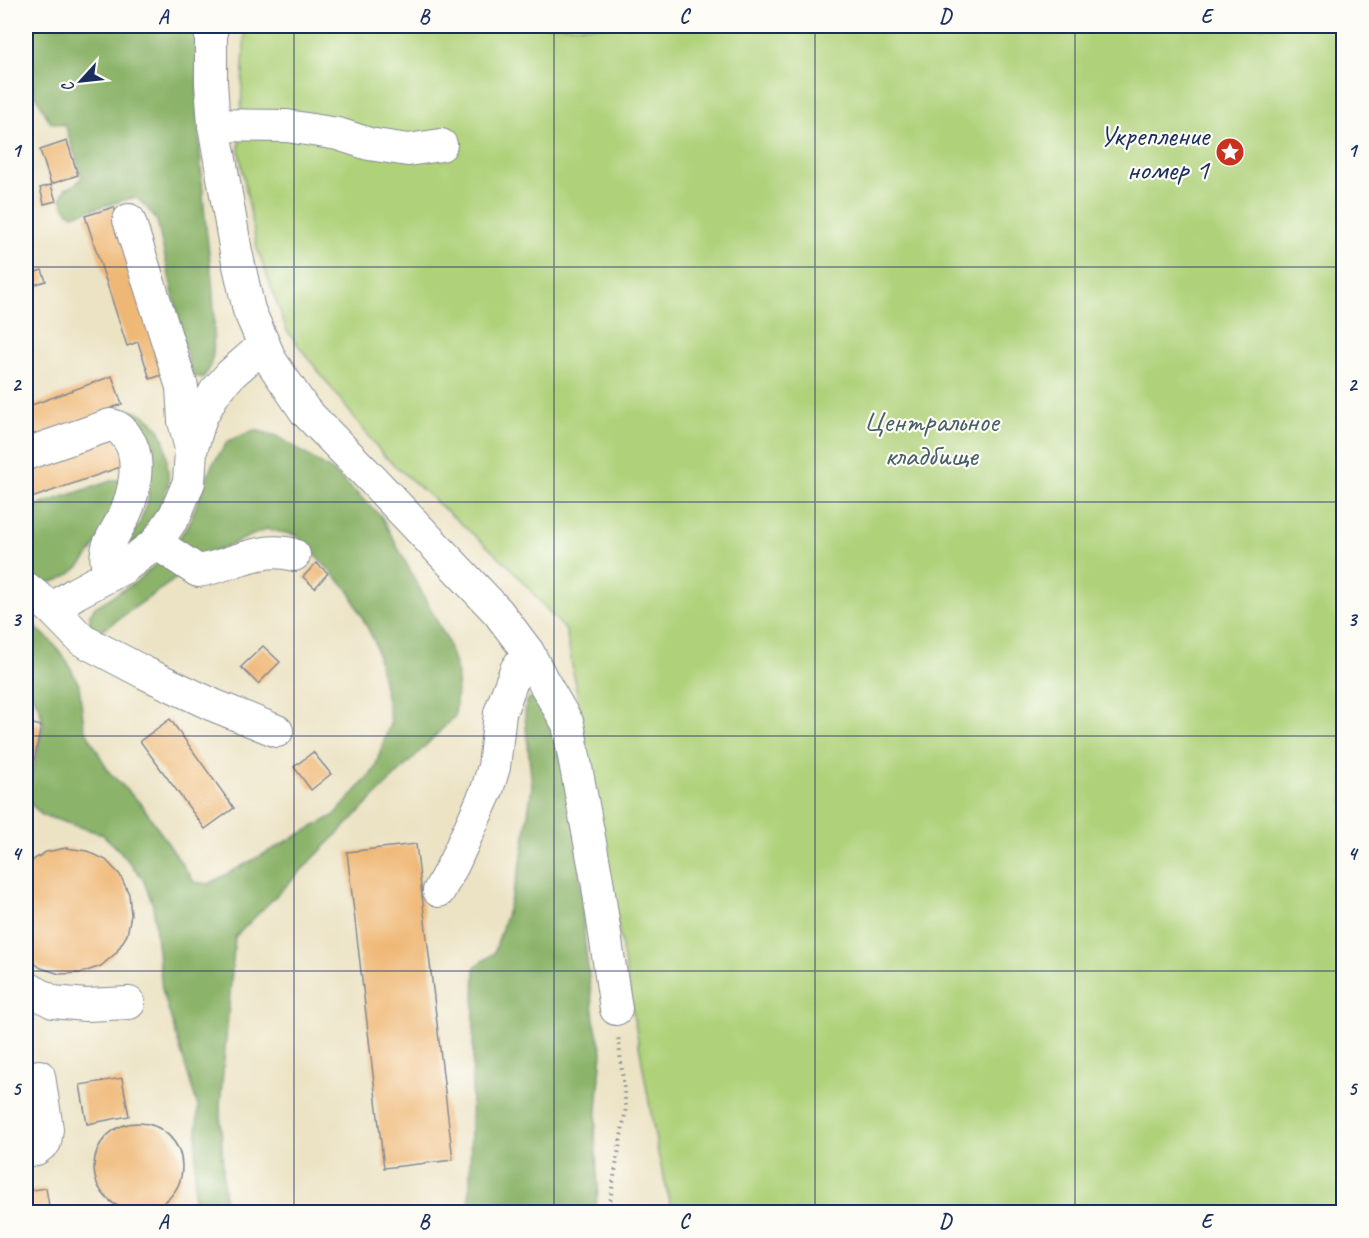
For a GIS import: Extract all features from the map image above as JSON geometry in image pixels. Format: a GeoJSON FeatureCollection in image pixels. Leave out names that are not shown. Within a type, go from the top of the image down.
{"type":"FeatureCollection","features":[{"type":"Feature","properties":{"kind":"lane"},"geometry":{"type":"LineString","coordinates":[[211,26],[214,125],[236,252],[249,310],[271,361],[305,411],[498,612],[528,652],[568,724],[597,880],[616,1009]]}},
{"type":"Feature","properties":{"kind":"lane"},"geometry":{"type":"LineString","coordinates":[[214,125],[287,126],[338,134],[369,144],[408,150],[441,145]]}},
{"type":"Feature","properties":{"kind":"lane"},"geometry":{"type":"LineString","coordinates":[[129,220],[182,387],[184,421],[191,452]]}},
{"type":"Feature","properties":{"kind":"lane"},"geometry":{"type":"LineString","coordinates":[[52,609],[75,593],[123,568],[156,543],[175,515],[189,482],[191,452],[201,417],[215,392],[231,374],[264,345]]}},
{"type":"Feature","properties":{"kind":"lane"},"geometry":{"type":"LineString","coordinates":[[26,454],[111,425],[122,430],[135,453],[135,471],[126,511],[108,548],[106,564],[110,574]]}},
{"type":"Feature","properties":{"kind":"lane"},"geometry":{"type":"LineString","coordinates":[[156,543],[198,571],[263,552],[285,552],[294,555]]}},
{"type":"Feature","properties":{"kind":"lane"},"geometry":{"type":"LineString","coordinates":[[26,588],[52,609],[82,640],[213,705],[277,731]]}},
{"type":"Feature","properties":{"kind":"lane"},"geometry":{"type":"LineString","coordinates":[[439,891],[487,790],[494,766],[500,713],[516,670],[528,652]]}},
{"type":"Feature","properties":{"kind":"lane"},"geometry":{"type":"LineString","coordinates":[[26,987],[53,1002],[86,1005],[129,1003]]}},
{"type":"Feature","properties":{"kind":"lane"},"geometry":{"type":"LineString","coordinates":[[26,1151],[36,1149],[45,1142],[47,1129],[39,1076]]}},
{"type":"Feature","properties":{"kind":"path"},"geometry":{"type":"LineString","coordinates":[[608,1212],[626,1108],[616,1009]]}},
{"type":"Feature","properties":{"kind":"green space"},"geometry":{"type":"Polygon","coordinates":[[[26,26],[196,26],[201,170],[214,317],[213,354],[208,371],[202,378],[191,375],[157,221],[148,209],[137,198],[73,215],[64,206],[61,198],[65,189],[77,183],[82,176],[65,125],[50,122],[35,94],[26,63],[26,26]]]}},
{"type":"Feature","properties":{"kind":"green space","name":"Центральное кладбище"},"geometry":{"type":"Polygon","coordinates":[[[245,26],[1343,26],[1343,1212],[672,1212],[658,1153],[566,631],[508,565],[384,456],[287,331],[257,248],[239,151],[245,26]]]}},
{"type":"Feature","properties":{"kind":"green space"},"geometry":{"type":"Polygon","coordinates":[[[114,410],[138,413],[147,417],[154,424],[164,441],[168,476],[165,494],[147,530],[119,554],[139,525],[148,501],[148,483],[114,410]]]}},
{"type":"Feature","properties":{"kind":"green space"},"geometry":{"type":"Polygon","coordinates":[[[254,430],[277,436],[334,472],[381,516],[448,642],[458,675],[455,716],[235,937],[220,1106],[225,1212],[193,1212],[198,1107],[162,989],[153,905],[143,879],[120,851],[102,834],[42,815],[29,802],[27,794],[43,726],[40,709],[26,685],[26,619],[51,641],[67,661],[79,685],[84,727],[109,772],[142,805],[194,882],[209,884],[335,815],[374,770],[391,721],[375,643],[349,591],[296,535],[266,529],[212,553],[107,627],[101,630],[92,627],[90,623],[90,614],[95,607],[136,582],[168,553],[189,524],[212,465],[228,441],[254,430]]]}},
{"type":"Feature","properties":{"kind":"green space"},"geometry":{"type":"Polygon","coordinates":[[[114,480],[121,480],[125,484],[98,542],[78,568],[66,577],[48,583],[35,583],[26,578],[26,509],[114,480]]]}},
{"type":"Feature","properties":{"kind":"green space"},"geometry":{"type":"Polygon","coordinates":[[[529,698],[535,699],[556,732],[577,835],[585,942],[594,1020],[602,1052],[595,1134],[598,1189],[595,1212],[469,1212],[475,967],[494,953],[521,863],[532,786],[525,717],[529,698]]]}},
{"type":"Feature","properties":{"kind":"building"},"geometry":{"type":"Polygon","coordinates":[[[67,141],[78,175],[51,184],[40,150],[67,141]]]}},
{"type":"Feature","properties":{"kind":"building"},"geometry":{"type":"Polygon","coordinates":[[[51,185],[56,201],[44,204],[40,188],[51,185]]]}},
{"type":"Feature","properties":{"kind":"building"},"geometry":{"type":"Polygon","coordinates":[[[114,207],[168,373],[150,379],[138,342],[127,346],[85,216],[114,207]]]}},
{"type":"Feature","properties":{"kind":"building"},"geometry":{"type":"Polygon","coordinates":[[[42,270],[46,281],[26,287],[26,275],[42,270]]]}},
{"type":"Feature","properties":{"kind":"building"},"geometry":{"type":"Polygon","coordinates":[[[112,376],[122,404],[98,413],[106,436],[114,433],[126,465],[26,500],[26,407],[112,376]]]}},
{"type":"Feature","properties":{"kind":"building"},"geometry":{"type":"Polygon","coordinates":[[[316,563],[328,573],[315,588],[303,577],[316,563]]]}},
{"type":"Feature","properties":{"kind":"building"},"geometry":{"type":"Polygon","coordinates":[[[263,646],[280,662],[258,684],[241,667],[263,646]]]}},
{"type":"Feature","properties":{"kind":"building"},"geometry":{"type":"Polygon","coordinates":[[[170,719],[234,808],[205,829],[140,741],[170,719]]]}},
{"type":"Feature","properties":{"kind":"building"},"geometry":{"type":"Polygon","coordinates":[[[26,722],[41,726],[33,767],[26,765],[26,722]]]}},
{"type":"Feature","properties":{"kind":"building"},"geometry":{"type":"Polygon","coordinates":[[[313,752],[331,774],[311,790],[294,767],[313,752]]]}},
{"type":"Feature","properties":{"kind":"building"},"geometry":{"type":"Polygon","coordinates":[[[416,844],[453,1160],[384,1168],[347,852],[416,844]]]}},
{"type":"Feature","properties":{"kind":"building"},"geometry":{"type":"Polygon","coordinates":[[[66,848],[87,851],[106,860],[120,875],[129,894],[131,915],[127,935],[116,953],[101,966],[81,973],[60,974],[41,968],[26,957],[26,866],[46,852],[66,848]]]}},
{"type":"Feature","properties":{"kind":"building"},"geometry":{"type":"Polygon","coordinates":[[[122,1078],[129,1116],[87,1124],[80,1085],[122,1078]]]}},
{"type":"Feature","properties":{"kind":"building"},"geometry":{"type":"Polygon","coordinates":[[[138,1123],[155,1127],[169,1136],[178,1150],[182,1167],[178,1184],[169,1198],[155,1207],[138,1211],[121,1207],[107,1198],[98,1184],[94,1167],[98,1150],[107,1136],[121,1127],[138,1123]]]}},
{"type":"Feature","properties":{"kind":"building"},"geometry":{"type":"Polygon","coordinates":[[[46,1188],[50,1212],[26,1212],[26,1191],[46,1188]]]}},
{"type":"Feature","properties":{"kind":"place","name":"Укрепление номер 1"},"geometry":{"type":"Point","coordinates":[1230,152]}}]}
